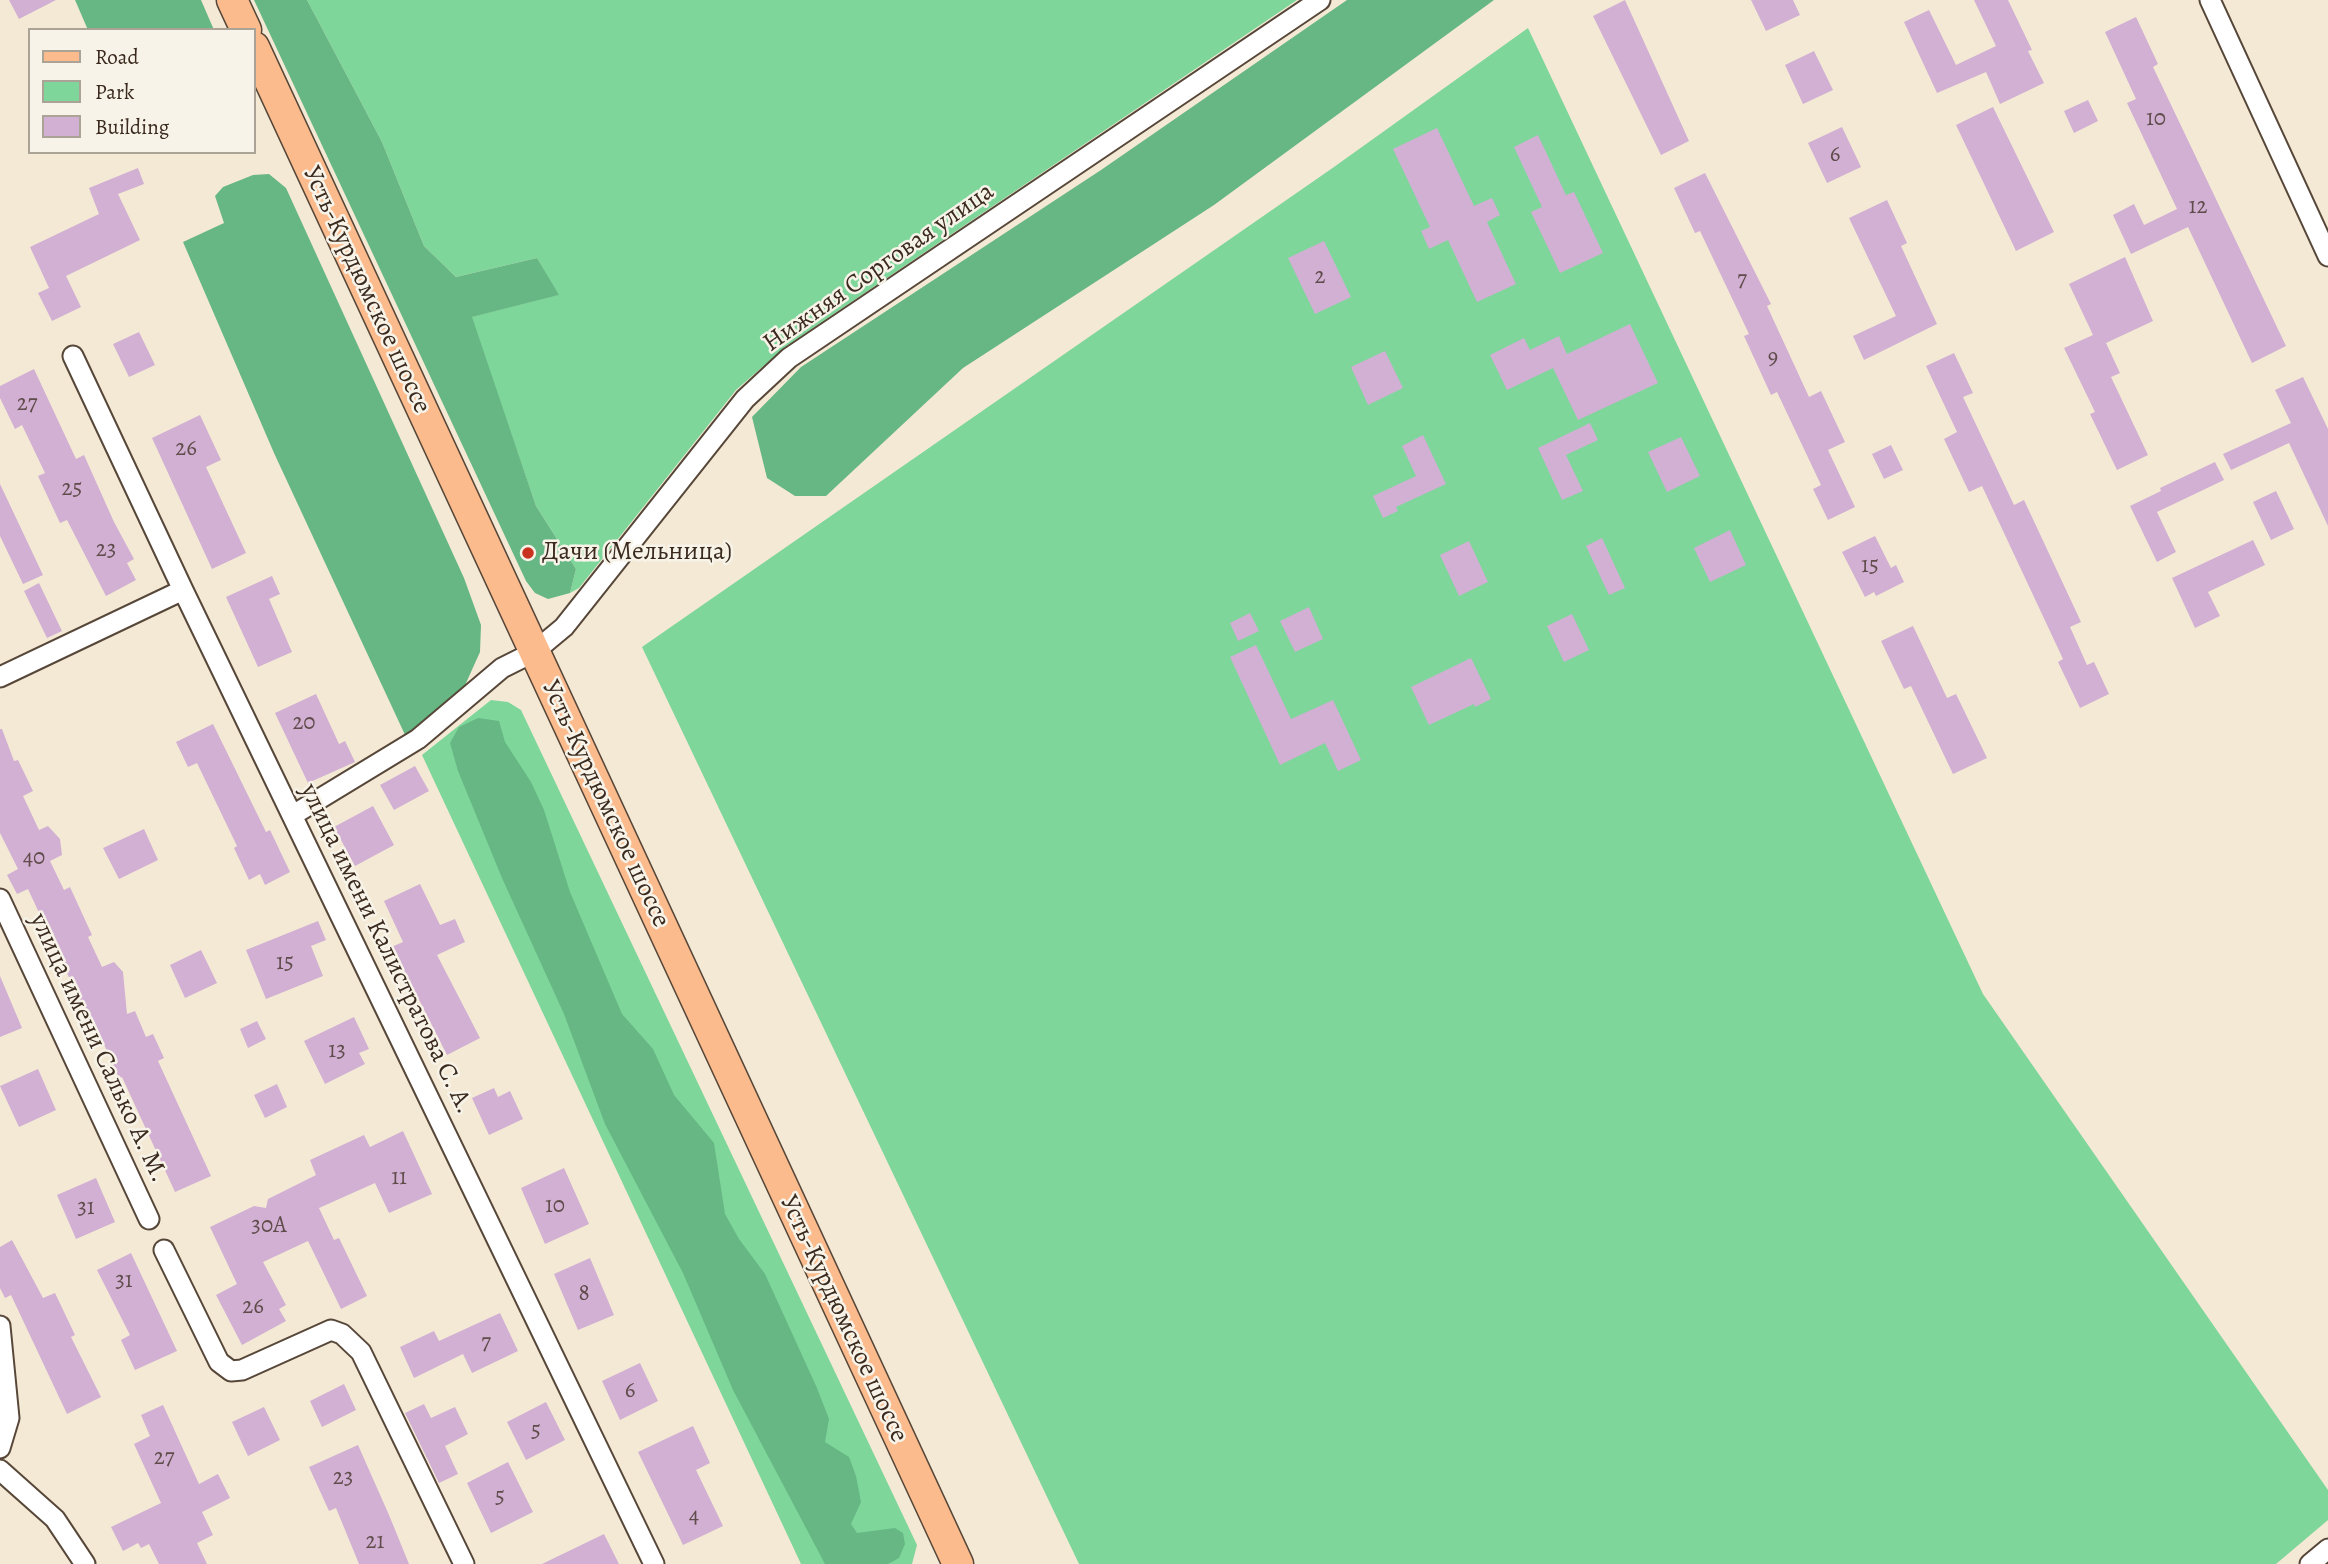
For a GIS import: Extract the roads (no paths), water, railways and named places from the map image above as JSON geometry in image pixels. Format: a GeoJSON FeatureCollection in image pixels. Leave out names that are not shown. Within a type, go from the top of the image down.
{"type":"FeatureCollection","features":[{"type":"Feature","properties":{"kind":"main road"},"geometry":{"type":"LineString","coordinates":[[232,0],[245,28]]}},
{"type":"Feature","properties":{"kind":"main road","name":"Усть-Курдюмское шоссе"},"geometry":{"type":"LineString","coordinates":[[256,51],[955,1563]]}},
{"type":"Feature","properties":{"kind":"street","name":"Нижняя Сорговая улица"},"geometry":{"type":"LineString","coordinates":[[293,815],[418,740],[502,668],[534,652],[564,627],[745,399],[789,358],[1320,0]]}},
{"type":"Feature","properties":{"kind":"street"},"geometry":{"type":"LineString","coordinates":[[2210,0],[2328,256]]}},
{"type":"Feature","properties":{"kind":"street","name":"улица имени Калистратова С. А."},"geometry":{"type":"LineString","coordinates":[[73,356],[183,590],[654,1564]]}},
{"type":"Feature","properties":{"kind":"street"},"geometry":{"type":"LineString","coordinates":[[0,677],[183,590]]}},
{"type":"Feature","properties":{"kind":"street","name":"улица имени Салько А. М."},"geometry":{"type":"LineString","coordinates":[[0,899],[149,1219]]}},
{"type":"Feature","properties":{"kind":"street"},"geometry":{"type":"LineString","coordinates":[[164,1250],[219,1362],[231,1371],[242,1370],[331,1330],[342,1334],[361,1352],[464,1564]]}},
{"type":"Feature","properties":{"kind":"street"},"geometry":{"type":"LineString","coordinates":[[0,1326],[9,1418],[0,1448]]}},
{"type":"Feature","properties":{"kind":"street"},"geometry":{"type":"LineString","coordinates":[[0,1470],[55,1519],[85,1564]]}},
{"type":"Feature","properties":{"kind":"street"},"geometry":{"type":"LineString","coordinates":[[2310,1564],[2328,1549]]}},
{"type":"Feature","properties":{"kind":"place","name":"Дачи (Мельница)"},"geometry":{"type":"Point","coordinates":[528,553]}}]}
